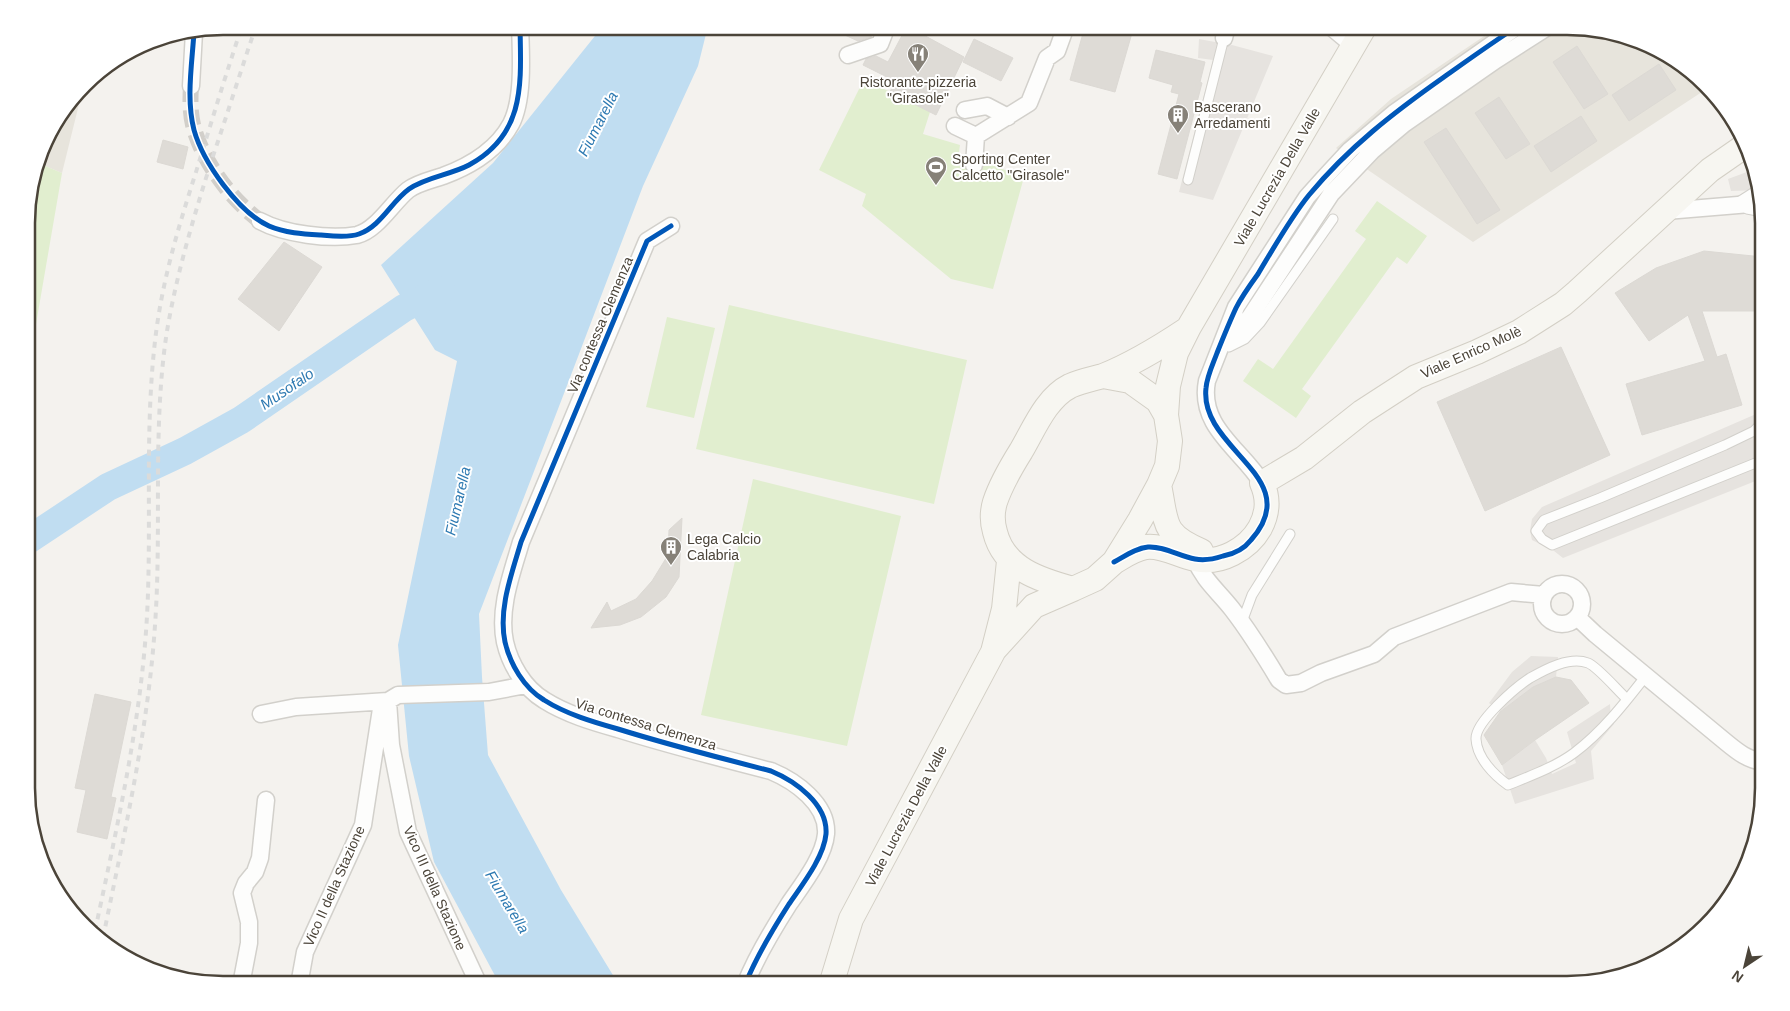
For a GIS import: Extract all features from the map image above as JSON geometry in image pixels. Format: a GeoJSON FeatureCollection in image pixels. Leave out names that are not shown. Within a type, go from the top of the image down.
{"type":"FeatureCollection","features":[{"type":"Feature","properties":{"kind":"main road","name":"Viale Lucrezia Della Valle"},"geometry":{"type":"LineString","coordinates":[[993,652],[1034,606],[1095,579],[1114,562],[1140,520],[1167,466],[1170,441],[1166,415],[1168,386],[1176,353],[1189,327],[1360,36]]}},
{"type":"Feature","properties":{"kind":"main road","name":"Viale Enrico Molè"},"geometry":{"type":"LineString","coordinates":[[1262,484],[1304,458],[1362,412],[1416,377],[1477,352],[1519,332],[1563,304],[1710,170],[1740,149]]}},
{"type":"Feature","properties":{"kind":"main road","name":"Viale Lucrezia Della Valle"},"geometry":{"type":"LineString","coordinates":[[1073,589],[1038,578],[1010,561],[997,541],[992,518],[995,502],[1008,473],[1047,407],[1058,394],[1069,386],[1127,367],[1189,327]]}},
{"type":"Feature","properties":{"kind":"main road","name":"Viale Lucrezia Della Valle"},"geometry":{"type":"LineString","coordinates":[[1103,376],[1130,381],[1158,401],[1166,415]]}},
{"type":"Feature","properties":{"kind":"main road"},"geometry":{"type":"LineString","coordinates":[[1114,562],[1134,551],[1147,547],[1161,548],[1195,559],[1206,560],[1231,555],[1250,542],[1264,519],[1267,506],[1266,494],[1262,484]]}},
{"type":"Feature","properties":{"kind":"main road"},"geometry":{"type":"LineString","coordinates":[[1159,485],[1164,520],[1168,530],[1186,544],[1219,557]]}},
{"type":"Feature","properties":{"kind":"main road","name":"Viale Lucrezia Della Valle"},"geometry":{"type":"LineString","coordinates":[[834,976],[852,919],[993,652],[1004,609],[1010,561]]}},
{"type":"Feature","properties":{"kind":"street"},"geometry":{"type":"LineString","coordinates":[[260,221],[283,231],[336,236],[358,234],[373,225],[410,188],[469,165],[485,154],[500,140],[511,124],[516,111],[520,81],[520,35]]}},
{"type":"Feature","properties":{"kind":"street"},"geometry":{"type":"LineString","coordinates":[[848,55],[880,44],[884,35]]}},
{"type":"Feature","properties":{"kind":"street"},"geometry":{"type":"LineString","coordinates":[[976,136],[1029,103],[1047,58],[1056,51],[1062,35]]}},
{"type":"Feature","properties":{"kind":"street"},"geometry":{"type":"LineString","coordinates":[[1262,484],[1256,474],[1221,435],[1210,413],[1205,390],[1236,307],[1307,197],[1350,150],[1394,113],[1505,35]]}},
{"type":"Feature","properties":{"kind":"street"},"geometry":{"type":"LineString","coordinates":[[1218,352],[1250,316],[1331,194],[1372,151],[1419,113],[1535,35]]}},
{"type":"Feature","properties":{"kind":"street"},"geometry":{"type":"LineString","coordinates":[[191,86],[194,38]]}},
{"type":"Feature","properties":{"kind":"street"},"geometry":{"type":"LineString","coordinates":[[965,110],[987,106],[1008,116]]}},
{"type":"Feature","properties":{"kind":"street"},"geometry":{"type":"LineString","coordinates":[[955,126],[976,136]]}},
{"type":"Feature","properties":{"kind":"street"},"geometry":{"type":"LineString","coordinates":[[974,165],[976,136]]}},
{"type":"Feature","properties":{"kind":"street"},"geometry":{"type":"LineString","coordinates":[[1666,211],[1754,204]]}},
{"type":"Feature","properties":{"kind":"street","name":"Via contessa Clemenza"},"geometry":{"type":"LineString","coordinates":[[671,226],[648,241],[521,542],[507,592],[503,624],[505,642],[510,657],[526,685],[543,700],[593,721],[650,739],[771,771],[787,778],[800,788],[819,809],[825,820],[826,834],[822,847],[806,879],[750,976]]}},
{"type":"Feature","properties":{"kind":"street"},"geometry":{"type":"LineString","coordinates":[[1195,559],[1200,572],[1230,606],[1279,680],[1286,685],[1301,683],[1322,673],[1374,654],[1394,637],[1511,592],[1544,595]]}},
{"type":"Feature","properties":{"kind":"street"},"geometry":{"type":"LineString","coordinates":[[1561,583],[1573,587],[1578,592],[1582,604],[1577,617],[1563,624],[1556,623],[1547,618],[1542,605],[1544,595],[1554,585],[1561,583]]}},
{"type":"Feature","properties":{"kind":"street"},"geometry":{"type":"LineString","coordinates":[[1577,617],[1646,677],[1745,757],[1755,761]]}},
{"type":"Feature","properties":{"kind":"street"},"geometry":{"type":"LineString","coordinates":[[261,714],[296,707],[489,692],[526,685]]}},
{"type":"Feature","properties":{"kind":"street","name":"Vico III della Stazione"},"geometry":{"type":"LineString","coordinates":[[393,698],[391,744],[408,832],[475,976]]}},
{"type":"Feature","properties":{"kind":"street","name":"Vico II della Stazione"},"geometry":{"type":"LineString","coordinates":[[301,976],[305,952],[363,825],[381,709],[393,698]]}},
{"type":"Feature","properties":{"kind":"street"},"geometry":{"type":"LineString","coordinates":[[243,976],[249,943],[250,922],[242,893],[246,883],[255,872],[260,858],[266,800]]}},
{"type":"Feature","properties":{"kind":"lane"},"geometry":{"type":"LineString","coordinates":[[1188,180],[1224,35]]}},
{"type":"Feature","properties":{"kind":"lane"},"geometry":{"type":"LineString","coordinates":[[1732,206],[1752,193]]}},
{"type":"Feature","properties":{"kind":"lane"},"geometry":{"type":"LineString","coordinates":[[1732,206],[1755,210]]}},
{"type":"Feature","properties":{"kind":"lane"},"geometry":{"type":"LineString","coordinates":[[1218,352],[1245,339],[1260,323],[1333,219]]}},
{"type":"Feature","properties":{"kind":"lane"},"geometry":{"type":"LineString","coordinates":[[1755,430],[1725,445],[1544,520],[1536,530],[1542,539],[1552,545],[1755,463]]}},
{"type":"Feature","properties":{"kind":"lane"},"geometry":{"type":"LineString","coordinates":[[1242,622],[1252,595],[1290,534]]}},
{"type":"Feature","properties":{"kind":"lane"},"geometry":{"type":"LineString","coordinates":[[1627,699],[1599,670],[1588,663],[1572,661],[1557,665],[1529,678],[1485,717],[1477,730],[1476,740],[1483,760],[1508,785],[1549,768],[1574,753],[1611,720],[1646,677]]}},
{"type":"Feature","properties":{"kind":"shaded area"},"geometry":{"type":"Polygon","coordinates":[[[1486,35],[1579,35],[1616,41],[1639,49],[1661,60],[1702,92],[1473,242],[1336,148],[1391,99],[1486,35]]]}},
{"type":"Feature","properties":{"kind":"shaded area"},"geometry":{"type":"Polygon","coordinates":[[[1199,39],[1215,42],[1222,47],[1232,45],[1273,56],[1213,200],[1179,192],[1213,60],[1198,58],[1199,39]]]}},
{"type":"Feature","properties":{"kind":"shaded area"},"geometry":{"type":"Polygon","coordinates":[[[80,102],[62,173],[44,166],[60,129],[80,102]]]}},
{"type":"Feature","properties":{"kind":"shaded area"},"geometry":{"type":"Polygon","coordinates":[[[1748,172],[1752,190],[1731,191],[1728,179],[1748,172]]]}},
{"type":"Feature","properties":{"kind":"shaded area"},"geometry":{"type":"Polygon","coordinates":[[[1755,414],[1755,481],[1563,558],[1554,551],[1532,540],[1530,531],[1532,519],[1542,507],[1755,414]]]}},
{"type":"Feature","properties":{"kind":"shaded area"},"geometry":{"type":"Polygon","coordinates":[[[1531,656],[1558,657],[1556,677],[1533,687],[1500,712],[1489,703],[1512,672],[1531,656]]]}},
{"type":"Feature","properties":{"kind":"shaded area"},"geometry":{"type":"Polygon","coordinates":[[[1610,704],[1611,720],[1614,724],[1591,751],[1594,779],[1515,804],[1502,765],[1535,740],[1546,758],[1552,774],[1576,763],[1567,732],[1610,704]]]}},
{"type":"Feature","properties":{"kind":"green space","name":"Sporting Center Calcetto \"Girasole\""},"geometry":{"type":"Polygon","coordinates":[[[864,79],[930,112],[923,134],[960,145],[958,159],[975,159],[1024,177],[993,289],[951,279],[862,206],[866,194],[819,170],[864,79]]]}},
{"type":"Feature","properties":{"kind":"green space"},"geometry":{"type":"Polygon","coordinates":[[[44,166],[62,173],[35,330],[35,211],[41,174],[44,166]]]}},
{"type":"Feature","properties":{"kind":"green space"},"geometry":{"type":"Polygon","coordinates":[[[1377,201],[1427,236],[1407,264],[1397,257],[1302,389],[1311,396],[1296,418],[1243,381],[1258,359],[1273,369],[1366,239],[1355,231],[1377,201]]]}},
{"type":"Feature","properties":{"kind":"green space"},"geometry":{"type":"Polygon","coordinates":[[[729,305],[967,360],[934,504],[696,449],[729,305]]]}},
{"type":"Feature","properties":{"kind":"green space"},"geometry":{"type":"Polygon","coordinates":[[[667,317],[715,328],[694,418],[646,407],[667,317]]]}},
{"type":"Feature","properties":{"kind":"green space"},"geometry":{"type":"Polygon","coordinates":[[[753,479],[901,516],[847,746],[701,715],[753,479]]]}},
{"type":"Feature","properties":{"kind":"water","name":"Fiumarella"},"geometry":{"type":"Polygon","coordinates":[[[596,35],[706,35],[698,66],[643,186],[479,614],[488,755],[561,890],[614,976],[495,976],[434,862],[409,756],[398,645],[457,361],[435,350],[381,265],[493,163],[596,35]]]}},
{"type":"Feature","properties":{"kind":"building"},"geometry":{"type":"Polygon","coordinates":[[[845,35],[872,35],[871,37],[858,41],[845,35]]]}},
{"type":"Feature","properties":{"kind":"building","name":"Ristorante-pizzeria \"Girasole\""},"geometry":{"type":"Polygon","coordinates":[[[902,35],[924,35],[964,57],[936,115],[890,92],[895,81],[863,65],[866,59],[876,56],[888,62],[902,35]]]}},
{"type":"Feature","properties":{"kind":"building"},"geometry":{"type":"Polygon","coordinates":[[[1082,35],[1131,35],[1115,92],[1070,80],[1082,35]]]}},
{"type":"Feature","properties":{"kind":"building"},"geometry":{"type":"Polygon","coordinates":[[[974,39],[1013,58],[1001,81],[963,62],[974,39]]]}},
{"type":"Feature","properties":{"kind":"building"},"geometry":{"type":"Polygon","coordinates":[[[1577,46],[1608,94],[1584,109],[1553,62],[1577,46]]]}},
{"type":"Feature","properties":{"kind":"building","name":"Bascerano Arredamenti"},"geometry":{"type":"Polygon","coordinates":[[[1156,50],[1205,62],[1200,82],[1202,83],[1177,179],[1158,174],[1179,94],[1171,92],[1173,85],[1149,78],[1156,50]]]}},
{"type":"Feature","properties":{"kind":"building"},"geometry":{"type":"Polygon","coordinates":[[[1659,64],[1676,90],[1629,121],[1612,95],[1659,64]]]}},
{"type":"Feature","properties":{"kind":"building"},"geometry":{"type":"Polygon","coordinates":[[[1499,97],[1530,144],[1506,159],[1475,113],[1499,97]]]}},
{"type":"Feature","properties":{"kind":"building"},"geometry":{"type":"Polygon","coordinates":[[[1581,116],[1597,141],[1551,172],[1534,146],[1581,116]]]}},
{"type":"Feature","properties":{"kind":"building"},"geometry":{"type":"Polygon","coordinates":[[[1446,128],[1500,210],[1477,224],[1424,142],[1446,128]]]}},
{"type":"Feature","properties":{"kind":"building"},"geometry":{"type":"Polygon","coordinates":[[[163,140],[188,147],[183,169],[157,162],[163,140]]]}},
{"type":"Feature","properties":{"kind":"building"},"geometry":{"type":"Polygon","coordinates":[[[284,242],[322,267],[279,331],[238,299],[284,242]]]}},
{"type":"Feature","properties":{"kind":"building"},"geometry":{"type":"Polygon","coordinates":[[[1704,251],[1755,256],[1755,311],[1702,311],[1717,357],[1726,354],[1742,405],[1642,435],[1626,384],[1705,361],[1688,315],[1649,341],[1615,293],[1656,268],[1704,251]]]}},
{"type":"Feature","properties":{"kind":"building"},"geometry":{"type":"Polygon","coordinates":[[[1561,347],[1610,455],[1485,511],[1437,402],[1561,347]]]}},
{"type":"Feature","properties":{"kind":"building","name":"Lega Calcio Calabria"},"geometry":{"type":"Polygon","coordinates":[[[682,518],[679,577],[666,597],[641,617],[620,625],[591,628],[607,602],[611,611],[636,599],[652,581],[668,555],[669,530],[682,518]]]}},
{"type":"Feature","properties":{"kind":"building"},"geometry":{"type":"Polygon","coordinates":[[[1556,677],[1571,680],[1589,703],[1502,765],[1484,735],[1500,712],[1533,687],[1556,677]]]}},
{"type":"Feature","properties":{"kind":"building"},"geometry":{"type":"Polygon","coordinates":[[[95,694],[131,702],[111,797],[116,798],[107,839],[77,832],[86,790],[75,788],[95,694]]]}},
{"type":"Feature","properties":{"kind":"waterway","name":"Musofalo"},"geometry":{"type":"LineString","coordinates":[[35,535],[108,487],[185,451],[241,420],[404,308],[441,290]]}},
{"type":"Feature","properties":{"kind":"tunnel"},"geometry":{"type":"LineString","coordinates":[[191,86],[192,121],[206,157],[230,193],[260,221]]}},
{"type":"Feature","properties":{"kind":"railway"},"geometry":{"type":"LineString","coordinates":[[96,926],[134,735],[144,656],[148,581],[150,404],[152,368],[159,312],[178,232],[239,35]]}},
{"type":"Feature","properties":{"kind":"railway"},"geometry":{"type":"LineString","coordinates":[[104,933],[141,743],[152,665],[158,552],[158,441],[162,367],[167,331],[192,223],[253,35]]}},
{"type":"Feature","properties":{"kind":"cycle path"},"geometry":{"type":"LineString","coordinates":[[194,38],[190,106],[194,130],[205,157],[223,185],[245,210],[269,226],[295,233],[345,236],[359,234],[367,230],[380,220],[409,189],[469,165],[488,152],[501,138],[510,122],[516,105],[519,87],[520,35]]}},
{"type":"Feature","properties":{"kind":"cycle path"},"geometry":{"type":"LineString","coordinates":[[1114,562],[1135,551],[1148,547],[1160,548],[1189,558],[1209,559],[1235,552],[1251,540],[1265,518],[1267,498],[1260,481],[1218,429],[1208,410],[1206,388],[1210,370],[1236,308],[1296,213],[1309,195],[1340,161],[1407,104],[1505,35]]}},
{"type":"Feature","properties":{"kind":"cycle path"},"geometry":{"type":"LineString","coordinates":[[671,226],[647,241],[521,542],[507,591],[503,630],[510,659],[519,675],[530,689],[552,705],[599,723],[675,746],[771,771],[799,787],[816,804],[822,813],[825,823],[826,834],[821,852],[812,870],[765,943],[749,976]]}},
{"type":"Feature","properties":{"kind":"place","name":"Ristorante-pizzeria \"Girasole\""},"geometry":{"type":"Point","coordinates":[918,73]}},
{"type":"Feature","properties":{"kind":"place","name":"Bascerano Arredamenti"},"geometry":{"type":"Point","coordinates":[1178,134]}},
{"type":"Feature","properties":{"kind":"place","name":"Sporting Center Calcetto \"Girasole\""},"geometry":{"type":"Point","coordinates":[936,186]}},
{"type":"Feature","properties":{"kind":"place","name":"Lega Calcio Calabria"},"geometry":{"type":"Point","coordinates":[671,566]}}]}
